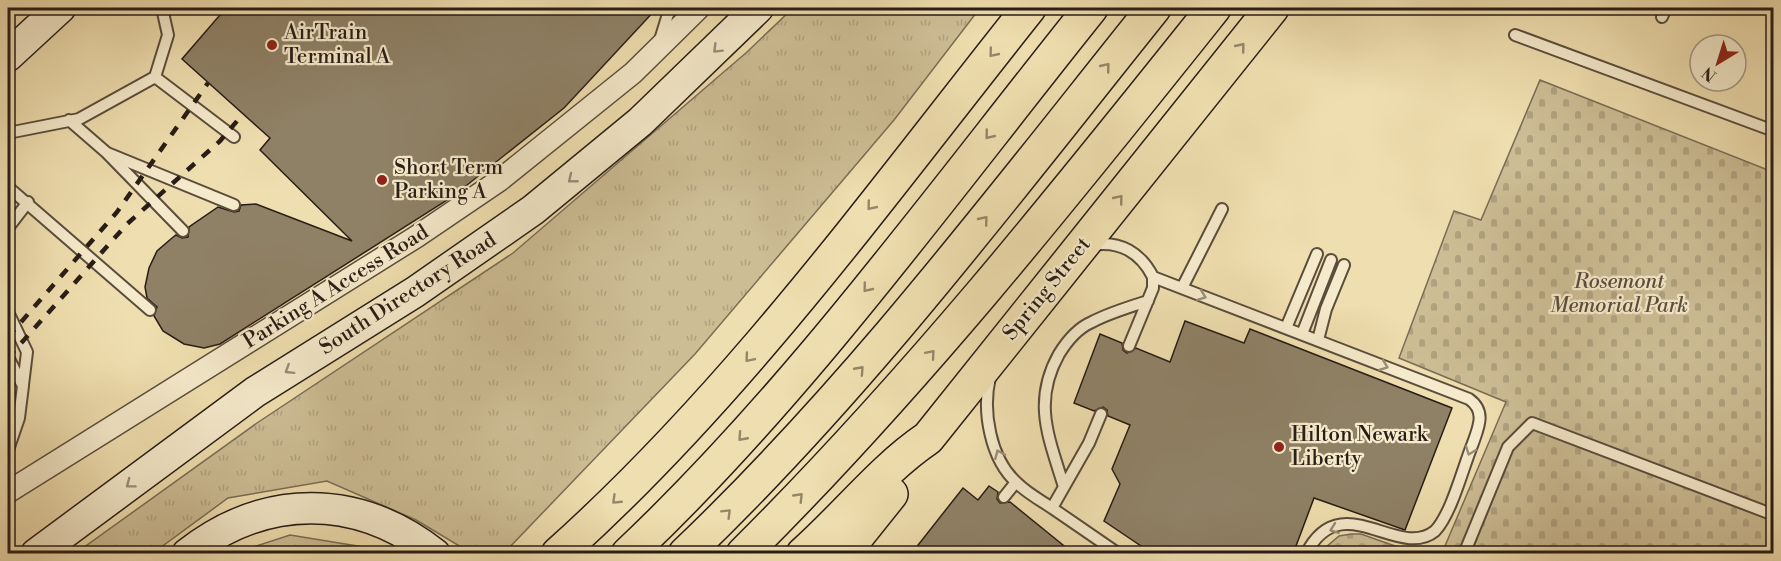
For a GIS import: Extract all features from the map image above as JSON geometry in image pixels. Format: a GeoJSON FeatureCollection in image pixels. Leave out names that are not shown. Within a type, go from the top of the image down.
{"type":"FeatureCollection","features":[{"type":"Feature","properties":{"kind":"main road"},"geometry":{"type":"LineString","coordinates":[[558,554],[675,441],[739,370],[1029,8]]}},
{"type":"Feature","properties":{"kind":"main road"},"geometry":{"type":"LineString","coordinates":[[628,554],[712,470],[783,390],[1091,8]]}},
{"type":"Feature","properties":{"kind":"main road"},"geometry":{"type":"LineString","coordinates":[[685,554],[773,467],[929,289],[1154,8]]}},
{"type":"Feature","properties":{"kind":"main road"},"geometry":{"type":"LineString","coordinates":[[743,554],[896,393],[984,294],[1214,8]]}},
{"type":"Feature","properties":{"kind":"main road","name":"Spring Street"},"geometry":{"type":"LineString","coordinates":[[803,554],[833,527],[902,455],[928,438],[1272,8]]}},
{"type":"Feature","properties":{"kind":"main road"},"geometry":{"type":"LineString","coordinates":[[843,554],[910,469],[928,438]]}},
{"type":"Feature","properties":{"kind":"street"},"geometry":{"type":"LineString","coordinates":[[8,56],[60,8]]}},
{"type":"Feature","properties":{"kind":"street","name":"Parking A Access Road"},"geometry":{"type":"LineString","coordinates":[[8,492],[458,209],[539,151],[657,50],[699,8]]}},
{"type":"Feature","properties":{"kind":"street","name":"South Directory Road"},"geometry":{"type":"LineString","coordinates":[[36,554],[255,392],[415,292],[533,210],[640,123],[758,8]]}},
{"type":"Feature","properties":{"kind":"street"},"geometry":{"type":"LineString","coordinates":[[187,554],[227,526],[247,518],[269,512],[311,507],[348,512],[387,523],[435,554]]}},
{"type":"Feature","properties":{"kind":"lane"},"geometry":{"type":"LineString","coordinates":[[8,133],[79,118],[155,77],[168,35],[162,8]]}},
{"type":"Feature","properties":{"kind":"lane"},"geometry":{"type":"LineString","coordinates":[[657,50],[668,14],[674,8]]}},
{"type":"Feature","properties":{"kind":"lane"},"geometry":{"type":"LineString","coordinates":[[1515,35],[1773,131]]}},
{"type":"Feature","properties":{"kind":"lane"},"geometry":{"type":"LineString","coordinates":[[155,77],[234,137]]}},
{"type":"Feature","properties":{"kind":"lane"},"geometry":{"type":"LineString","coordinates":[[69,120],[107,153],[183,231]]}},
{"type":"Feature","properties":{"kind":"lane"},"geometry":{"type":"LineString","coordinates":[[107,153],[234,205]]}},
{"type":"Feature","properties":{"kind":"lane"},"geometry":{"type":"LineString","coordinates":[[8,187],[150,310]]}},
{"type":"Feature","properties":{"kind":"lane"},"geometry":{"type":"LineString","coordinates":[[8,228],[28,202]]}},
{"type":"Feature","properties":{"kind":"lane"},"geometry":{"type":"LineString","coordinates":[[1182,288],[1222,209]]}},
{"type":"Feature","properties":{"kind":"lane"},"geometry":{"type":"LineString","coordinates":[[1078,250],[1091,245],[1115,244],[1139,256],[1153,277],[1469,399],[1476,404],[1480,421],[1446,511],[1434,532],[1413,541],[1401,540],[1360,525],[1337,526],[1316,537],[1306,554]]}},
{"type":"Feature","properties":{"kind":"lane"},"geometry":{"type":"LineString","coordinates":[[1286,328],[1317,254]]}},
{"type":"Feature","properties":{"kind":"lane"},"geometry":{"type":"LineString","coordinates":[[1302,334],[1331,260]]}},
{"type":"Feature","properties":{"kind":"lane"},"geometry":{"type":"LineString","coordinates":[[1318,340],[1326,309],[1344,265]]}},
{"type":"Feature","properties":{"kind":"lane"},"geometry":{"type":"LineString","coordinates":[[1129,346],[1148,300],[1153,277]]}},
{"type":"Feature","properties":{"kind":"lane"},"geometry":{"type":"LineString","coordinates":[[1064,487],[1045,426],[1046,383],[1053,365],[1063,347],[1077,331],[1090,322],[1148,300]]}},
{"type":"Feature","properties":{"kind":"lane"},"geometry":{"type":"LineString","coordinates":[[8,312],[27,352],[19,418],[8,450]]}},
{"type":"Feature","properties":{"kind":"lane"},"geometry":{"type":"LineString","coordinates":[[1004,344],[993,365],[989,382],[988,418],[996,450],[1016,482],[1119,554]]}},
{"type":"Feature","properties":{"kind":"lane"},"geometry":{"type":"LineString","coordinates":[[8,357],[23,386]]}},
{"type":"Feature","properties":{"kind":"lane"},"geometry":{"type":"LineString","coordinates":[[1052,508],[1089,443],[1101,414]]}},
{"type":"Feature","properties":{"kind":"lane"},"geometry":{"type":"LineString","coordinates":[[1464,554],[1508,447],[1532,423],[1773,515]]}},
{"type":"Feature","properties":{"kind":"lane"},"geometry":{"type":"LineString","coordinates":[[1004,497],[1016,482]]}},
{"type":"Feature","properties":{"kind":"lane"},"geometry":{"type":"LineString","coordinates":[[1353,554],[1360,554]]}},
{"type":"Feature","properties":{"kind":"green space"},"geometry":{"type":"Polygon","coordinates":[[[793,8],[980,8],[894,120],[695,354],[504,553],[471,553],[416,520],[327,481],[228,498],[153,553],[76,553],[257,423],[513,253],[747,52],[793,8]]]}},
{"type":"Feature","properties":{"kind":"green space","name":"Rosemont Memorial Park"},"geometry":{"type":"Polygon","coordinates":[[[1540,80],[1773,172],[1773,553],[1442,553],[1506,402],[1399,358],[1454,211],[1481,220],[1540,80]]]}},
{"type":"Feature","properties":{"kind":"green space"},"geometry":{"type":"Polygon","coordinates":[[[1361,534],[1415,553],[1318,554],[1339,536],[1361,534]]]}},
{"type":"Feature","properties":{"kind":"green space"},"geometry":{"type":"Polygon","coordinates":[[[290,535],[382,550],[385,553],[235,553],[290,535]]]}},
{"type":"Feature","properties":{"kind":"building","name":"Short Term Parking A"},"geometry":{"type":"Polygon","coordinates":[[[226,8],[657,8],[564,108],[452,197],[220,344],[204,348],[184,344],[163,331],[154,316],[157,307],[147,298],[145,287],[149,268],[157,251],[176,235],[182,238],[188,237],[189,227],[218,207],[234,212],[239,211],[241,205],[256,204],[352,241],[260,150],[270,138],[182,59],[226,8]]]}},
{"type":"Feature","properties":{"kind":"building","name":"Hilton Newark Liberty"},"geometry":{"type":"Polygon","coordinates":[[[1185,321],[1244,343],[1250,329],[1452,408],[1405,530],[1314,498],[1293,554],[1153,554],[1104,521],[1120,484],[1112,469],[1130,425],[1108,416],[1107,410],[1103,407],[1094,411],[1074,403],[1100,334],[1122,343],[1123,350],[1127,353],[1136,348],[1170,362],[1185,321]]]}},
{"type":"Feature","properties":{"kind":"building"},"geometry":{"type":"Polygon","coordinates":[[[989,486],[998,492],[997,499],[1000,503],[1010,502],[1074,554],[911,554],[963,488],[978,500],[989,486]]]}},
{"type":"Feature","properties":{"kind":"railway"},"geometry":{"type":"LineString","coordinates":[[8,337],[117,212],[208,83]]}},
{"type":"Feature","properties":{"kind":"railway"},"geometry":{"type":"LineString","coordinates":[[8,358],[127,224],[220,141],[243,114]]}},
{"type":"Feature","properties":{"kind":"place","name":"AirTrain Terminal A"},"geometry":{"type":"Point","coordinates":[272,45]}},
{"type":"Feature","properties":{"kind":"place","name":"Short Term Parking A"},"geometry":{"type":"Point","coordinates":[382,180]}},
{"type":"Feature","properties":{"kind":"place","name":"Hilton Newark Liberty"},"geometry":{"type":"Point","coordinates":[1279,447]}}]}
